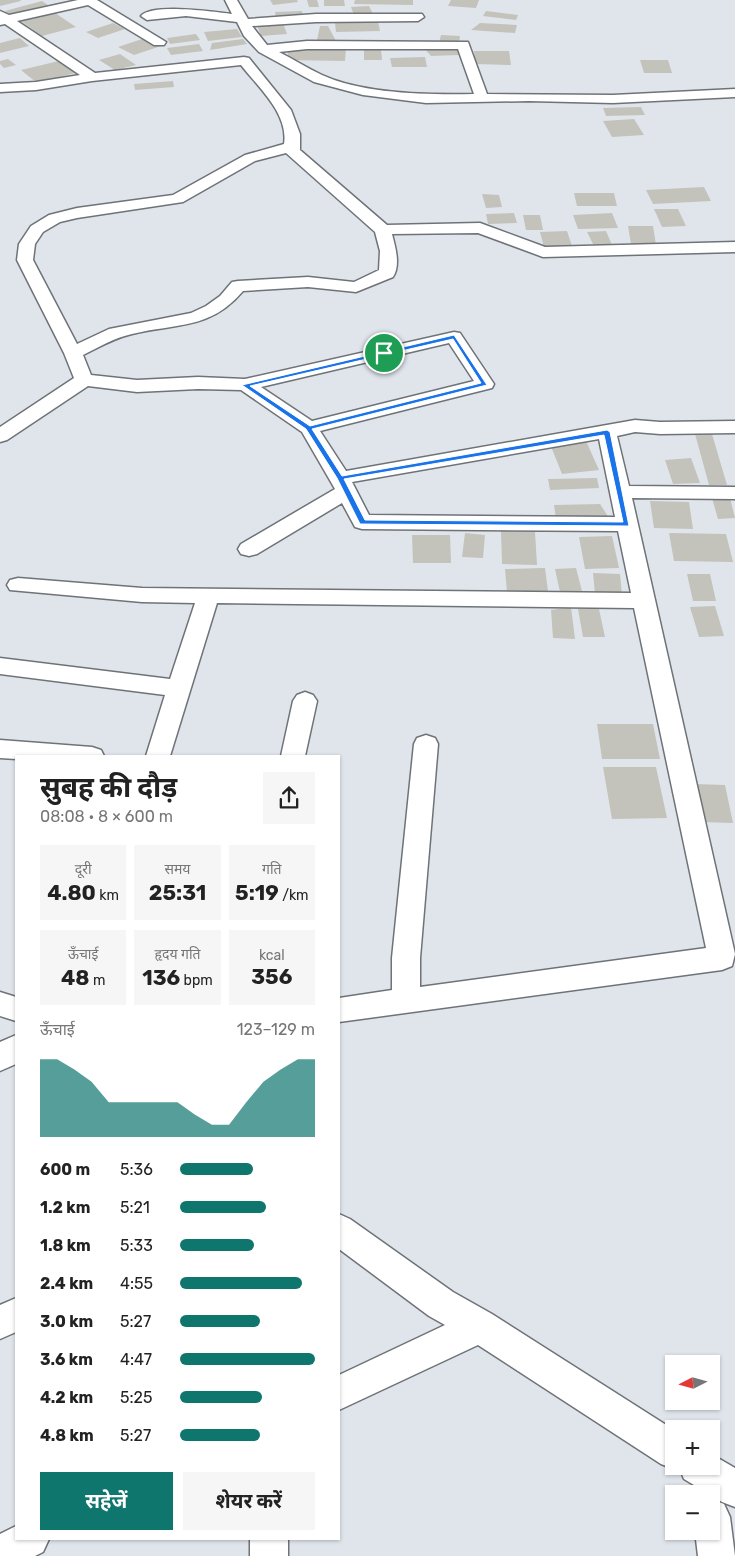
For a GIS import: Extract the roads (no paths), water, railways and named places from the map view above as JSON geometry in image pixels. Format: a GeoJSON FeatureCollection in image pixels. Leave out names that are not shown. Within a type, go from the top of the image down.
{"type":"FeatureCollection","features":[{"type":"Feature","properties":{"kind":"street"},"geometry":{"type":"LineString","coordinates":[[231,0],[250,33],[264,49],[319,78],[363,92],[426,99],[530,97],[613,99],[735,92]]}},
{"type":"Feature","properties":{"kind":"street"},"geometry":{"type":"LineString","coordinates":[[3,18],[89,1],[124,22],[166,55]]}},
{"type":"Feature","properties":{"kind":"street"},"geometry":{"type":"LineString","coordinates":[[124,22],[146,14],[186,12],[243,21],[418,17]]}},
{"type":"Feature","properties":{"kind":"street"},"geometry":{"type":"LineString","coordinates":[[146,14],[166,55]]}},
{"type":"Feature","properties":{"kind":"street"},"geometry":{"type":"LineString","coordinates":[[3,18],[92,77]]}},
{"type":"Feature","properties":{"kind":"street"},"geometry":{"type":"LineString","coordinates":[[264,49],[307,45],[463,45],[482,98]]}},
{"type":"Feature","properties":{"kind":"street"},"geometry":{"type":"LineString","coordinates":[[0,88],[36,86],[92,77],[166,55],[244,61],[284,110],[292,134],[291,147],[293,152],[383,230],[388,251],[387,273],[356,287],[308,282],[238,286],[232,296],[202,317],[116,333],[73,354]]}},
{"type":"Feature","properties":{"kind":"street"},"geometry":{"type":"LineString","coordinates":[[84,380],[73,354],[25,260],[27,244],[37,228],[55,218],[77,213],[176,198],[250,158],[291,147]]}},
{"type":"Feature","properties":{"kind":"street"},"geometry":{"type":"LineString","coordinates":[[383,230],[480,228],[543,252],[735,247]]}},
{"type":"Feature","properties":{"kind":"street"},"geometry":{"type":"LineString","coordinates":[[0,436],[84,380],[137,386],[198,383],[245,385],[454,337],[485,384],[308,428]]}},
{"type":"Feature","properties":{"kind":"street"},"geometry":{"type":"LineString","coordinates":[[245,385],[308,428],[344,484],[362,522],[627,524]]}},
{"type":"Feature","properties":{"kind":"street"},"geometry":{"type":"LineString","coordinates":[[249,549],[344,484],[635,426],[660,428],[735,427]]}},
{"type":"Feature","properties":{"kind":"street"},"geometry":{"type":"LineString","coordinates":[[340,1010],[722,958],[607,432]]}},
{"type":"Feature","properties":{"kind":"street"},"geometry":{"type":"LineString","coordinates":[[620,492],[735,493]]}},
{"type":"Feature","properties":{"kind":"street"},"geometry":{"type":"LineString","coordinates":[[18,585],[142,595],[208,597],[644,601]]}},
{"type":"Feature","properties":{"kind":"street"},"geometry":{"type":"LineString","coordinates":[[158,755],[208,597]]}},
{"type":"Feature","properties":{"kind":"street"},"geometry":{"type":"LineString","coordinates":[[0,666],[180,689]]}},
{"type":"Feature","properties":{"kind":"street"},"geometry":{"type":"LineString","coordinates":[[293,755],[305,702]]}},
{"type":"Feature","properties":{"kind":"street"},"geometry":{"type":"LineString","coordinates":[[406,1001],[406,958],[426,744]]}},
{"type":"Feature","properties":{"kind":"street"},"geometry":{"type":"LineString","coordinates":[[0,749],[79,755]]}},
{"type":"Feature","properties":{"kind":"street"},"geometry":{"type":"LineString","coordinates":[[0,1004],[15,1009]]}},
{"type":"Feature","properties":{"kind":"street"},"geometry":{"type":"LineString","coordinates":[[0,1057],[15,1048]]}},
{"type":"Feature","properties":{"kind":"street"},"geometry":{"type":"LineString","coordinates":[[340,1231],[440,1304],[480,1326],[665,1445]]}},
{"type":"Feature","properties":{"kind":"street"},"geometry":{"type":"LineString","coordinates":[[0,1322],[15,1316]]}},
{"type":"Feature","properties":{"kind":"street"},"geometry":{"type":"LineString","coordinates":[[340,1393],[480,1326]]}},
{"type":"Feature","properties":{"kind":"street"},"geometry":{"type":"LineString","coordinates":[[703,1477],[735,1489]]}},
{"type":"Feature","properties":{"kind":"street"},"geometry":{"type":"LineString","coordinates":[[0,1553],[28,1540]]}},
{"type":"Feature","properties":{"kind":"street"},"geometry":{"type":"LineString","coordinates":[[269,1540],[269,1556]]}},
{"type":"Feature","properties":{"kind":"street"},"geometry":{"type":"LineString","coordinates":[[715,1540],[717,1556]]}}]}
